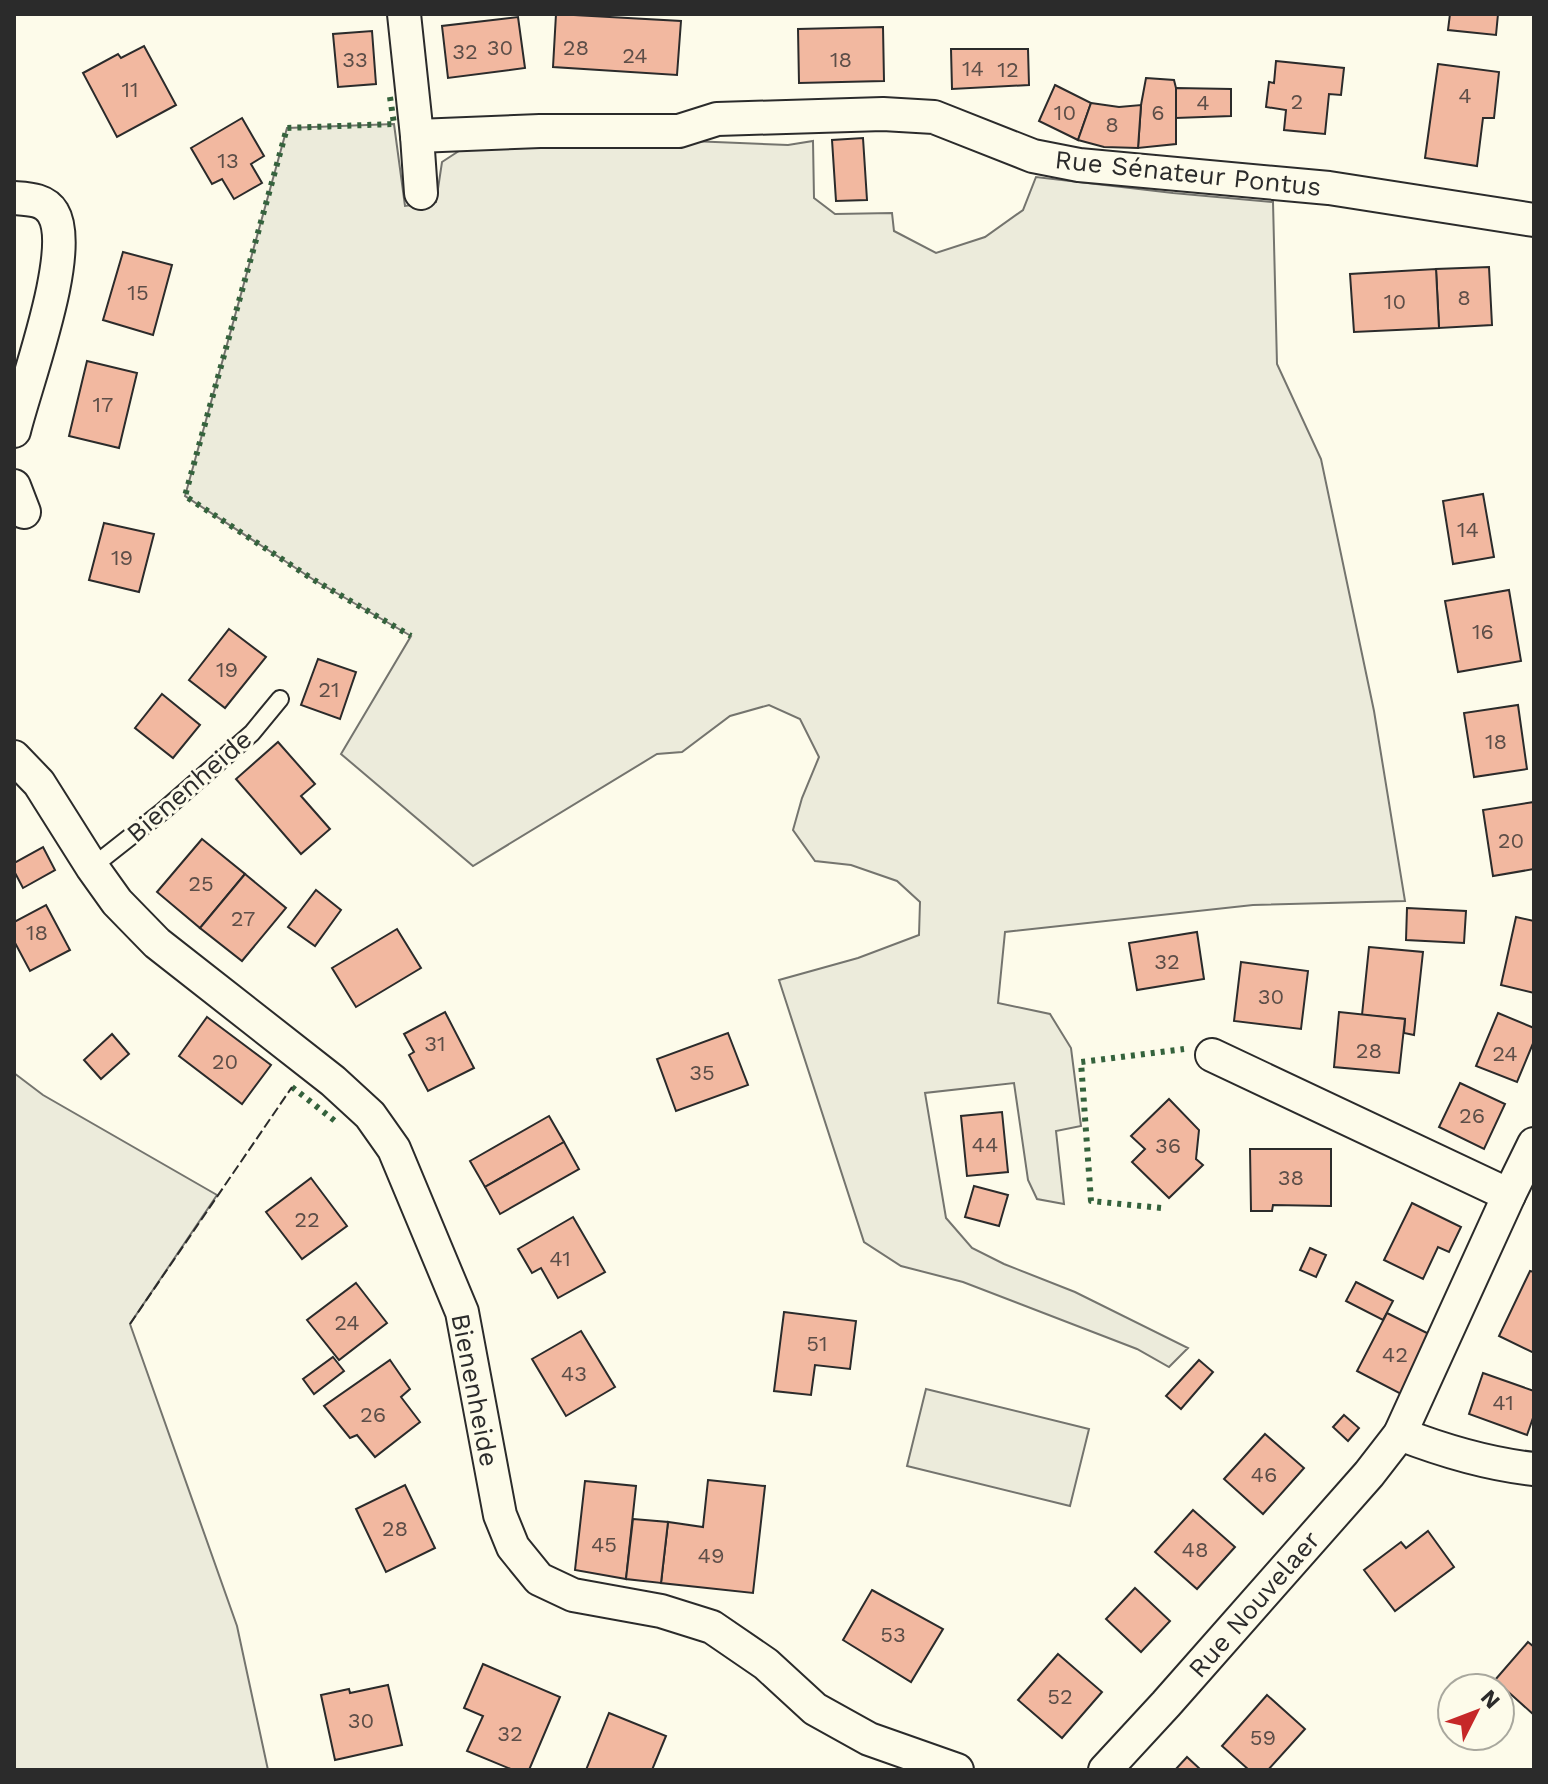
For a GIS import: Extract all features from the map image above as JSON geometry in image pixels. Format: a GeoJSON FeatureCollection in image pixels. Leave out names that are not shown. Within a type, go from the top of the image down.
{"type":"FeatureCollection","features":[{"type":"Feature","properties":{"kind":"street"},"geometry":{"type":"LineString","coordinates":[[404,14],[421,193]]}},
{"type":"Feature","properties":{"kind":"street","name":"Rue Sénateur Pontus"},"geometry":{"type":"LineString","coordinates":[[417,136],[540,131],[679,131],[717,119],[883,114],[934,117],[1033,156],[1079,165],[1329,188],[1534,220]]}},
{"type":"Feature","properties":{"kind":"street"},"geometry":{"type":"LineString","coordinates":[[14,198],[35,199],[51,209],[59,226],[58,256],[49,311],[14,431]]}},
{"type":"Feature","properties":{"kind":"street","name":"Bienenheide"},"geometry":{"type":"LineString","coordinates":[[14,757],[39,783],[117,902],[157,943],[333,1081],[370,1115],[394,1149],[462,1312],[500,1515],[513,1547],[539,1579],[573,1595],[661,1611],[712,1627],[766,1664],[815,1709],[869,1739],[957,1770]]}},
{"type":"Feature","properties":{"kind":"street"},"geometry":{"type":"LineString","coordinates":[[1212,1055],[1509,1195]]}},
{"type":"Feature","properties":{"kind":"street","name":"Rue Nouvelaer"},"geometry":{"type":"LineString","coordinates":[[1105,1770],[1369,1474],[1400,1434],[1534,1144]]}},
{"type":"Feature","properties":{"kind":"street"},"geometry":{"type":"LineString","coordinates":[[1400,1434],[1444,1451],[1506,1466],[1534,1469]]}},
{"type":"Feature","properties":{"kind":"lane","name":"Bienenheide"},"geometry":{"type":"LineString","coordinates":[[92,867],[163,811],[252,733],[280,699]]}},
{"type":"Feature","properties":{"kind":"shaded area"},"geometry":{"type":"Polygon","coordinates":[[[394,124],[405,206],[436,202],[442,162],[462,149],[691,141],[788,145],[813,141],[814,198],[835,214],[892,213],[894,231],[936,253],[985,237],[1023,210],[1036,177],[1273,202],[1277,364],[1321,459],[1374,711],[1405,901],[1253,905],[1005,932],[998,1003],[1050,1014],[1071,1048],[1081,1126],[1056,1131],[1064,1204],[1037,1199],[1028,1180],[1014,1083],[925,1093],[946,1218],[972,1248],[1075,1292],[1188,1348],[1169,1367],[1137,1349],[963,1282],[901,1266],[864,1242],[779,980],[858,958],[919,935],[920,902],[897,881],[851,865],[815,861],[793,830],[819,757],[800,719],[769,705],[730,716],[682,752],[657,754],[473,866],[341,754],[411,636],[314,580],[185,496],[287,128],[394,124]]]}},
{"type":"Feature","properties":{"kind":"shaded area"},"geometry":{"type":"Polygon","coordinates":[[[14,1073],[43,1095],[217,1195],[130,1324],[237,1626],[268,1770],[14,1770],[14,1073]]]}},
{"type":"Feature","properties":{"kind":"shaded area"},"geometry":{"type":"Polygon","coordinates":[[[926,1389],[1089,1429],[1070,1506],[907,1466],[926,1389]]]}},
{"type":"Feature","properties":{"kind":"building"},"geometry":{"type":"Polygon","coordinates":[[[556,14],[681,21],[677,75],[553,67],[556,14]]]}},
{"type":"Feature","properties":{"kind":"building"},"geometry":{"type":"Polygon","coordinates":[[[1450,14],[1498,14],[1496,35],[1448,30],[1450,14]]]}},
{"type":"Feature","properties":{"kind":"building"},"geometry":{"type":"Polygon","coordinates":[[[518,17],[525,68],[448,78],[442,26],[518,17]]]}},
{"type":"Feature","properties":{"kind":"building"},"geometry":{"type":"Polygon","coordinates":[[[883,27],[884,81],[799,83],[798,29],[883,27]]]}},
{"type":"Feature","properties":{"kind":"building"},"geometry":{"type":"Polygon","coordinates":[[[372,31],[376,84],[338,87],[333,34],[372,31]]]}},
{"type":"Feature","properties":{"kind":"building"},"geometry":{"type":"Polygon","coordinates":[[[144,46],[176,105],[117,137],[83,73],[118,54],[121,58],[144,46]]]}},
{"type":"Feature","properties":{"kind":"building"},"geometry":{"type":"Polygon","coordinates":[[[951,49],[1028,49],[1029,85],[952,89],[951,49]]]}},
{"type":"Feature","properties":{"kind":"building"},"geometry":{"type":"Polygon","coordinates":[[[1276,61],[1344,68],[1341,95],[1329,94],[1325,134],[1284,130],[1286,110],[1266,107],[1269,82],[1274,83],[1276,61]]]}},
{"type":"Feature","properties":{"kind":"building"},"geometry":{"type":"Polygon","coordinates":[[[1438,64],[1499,72],[1494,118],[1483,118],[1477,166],[1425,158],[1438,64]]]}},
{"type":"Feature","properties":{"kind":"building"},"geometry":{"type":"Polygon","coordinates":[[[1146,78],[1174,80],[1176,144],[1138,148],[1146,78]]]}},
{"type":"Feature","properties":{"kind":"building"},"geometry":{"type":"Polygon","coordinates":[[[1055,85],[1091,103],[1078,140],[1039,121],[1055,85]]]}},
{"type":"Feature","properties":{"kind":"building"},"geometry":{"type":"Polygon","coordinates":[[[1176,88],[1231,89],[1231,116],[1176,118],[1176,88]]]}},
{"type":"Feature","properties":{"kind":"building"},"geometry":{"type":"Polygon","coordinates":[[[1091,103],[1119,107],[1141,105],[1138,148],[1104,147],[1078,140],[1091,103]]]}},
{"type":"Feature","properties":{"kind":"building"},"geometry":{"type":"Polygon","coordinates":[[[242,118],[264,156],[251,164],[262,183],[234,199],[222,179],[212,184],[191,148],[242,118]]]}},
{"type":"Feature","properties":{"kind":"building"},"geometry":{"type":"Polygon","coordinates":[[[863,138],[867,200],[836,201],[832,140],[863,138]]]}},
{"type":"Feature","properties":{"kind":"building"},"geometry":{"type":"Polygon","coordinates":[[[123,252],[172,265],[153,335],[103,320],[123,252]]]}},
{"type":"Feature","properties":{"kind":"building"},"geometry":{"type":"Polygon","coordinates":[[[1489,267],[1492,325],[1439,328],[1436,269],[1489,267]]]}},
{"type":"Feature","properties":{"kind":"building"},"geometry":{"type":"Polygon","coordinates":[[[1436,269],[1439,328],[1354,332],[1350,274],[1436,269]]]}},
{"type":"Feature","properties":{"kind":"building"},"geometry":{"type":"Polygon","coordinates":[[[87,361],[137,373],[119,448],[69,436],[87,361]]]}},
{"type":"Feature","properties":{"kind":"building"},"geometry":{"type":"Polygon","coordinates":[[[1483,494],[1494,557],[1453,564],[1443,501],[1483,494]]]}},
{"type":"Feature","properties":{"kind":"building"},"geometry":{"type":"Polygon","coordinates":[[[104,523],[154,534],[139,592],[89,580],[104,523]]]}},
{"type":"Feature","properties":{"kind":"building"},"geometry":{"type":"Polygon","coordinates":[[[1509,590],[1521,661],[1458,672],[1445,601],[1509,590]]]}},
{"type":"Feature","properties":{"kind":"building"},"geometry":{"type":"Polygon","coordinates":[[[229,629],[266,657],[225,708],[189,680],[229,629]]]}},
{"type":"Feature","properties":{"kind":"building"},"geometry":{"type":"Polygon","coordinates":[[[318,659],[356,672],[340,719],[301,705],[318,659]]]}},
{"type":"Feature","properties":{"kind":"building"},"geometry":{"type":"Polygon","coordinates":[[[162,694],[200,725],[173,758],[135,728],[162,694]]]}},
{"type":"Feature","properties":{"kind":"building"},"geometry":{"type":"Polygon","coordinates":[[[1518,705],[1527,769],[1474,777],[1464,713],[1518,705]]]}},
{"type":"Feature","properties":{"kind":"building"},"geometry":{"type":"Polygon","coordinates":[[[278,742],[315,784],[301,796],[330,829],[301,854],[236,779],[278,742]]]}},
{"type":"Feature","properties":{"kind":"building"},"geometry":{"type":"Polygon","coordinates":[[[1534,802],[1534,869],[1493,876],[1483,810],[1534,802]]]}},
{"type":"Feature","properties":{"kind":"building"},"geometry":{"type":"Polygon","coordinates":[[[202,839],[245,874],[200,928],[157,892],[202,839]]]}},
{"type":"Feature","properties":{"kind":"building"},"geometry":{"type":"Polygon","coordinates":[[[43,847],[55,870],[23,888],[14,871],[14,863],[43,847]]]}},
{"type":"Feature","properties":{"kind":"building"},"geometry":{"type":"Polygon","coordinates":[[[245,874],[286,908],[242,961],[200,928],[245,874]]]}},
{"type":"Feature","properties":{"kind":"building"},"geometry":{"type":"Polygon","coordinates":[[[316,890],[341,910],[315,946],[288,927],[316,890]]]}},
{"type":"Feature","properties":{"kind":"building"},"geometry":{"type":"Polygon","coordinates":[[[46,905],[70,950],[30,971],[14,941],[14,922],[46,905]]]}},
{"type":"Feature","properties":{"kind":"building"},"geometry":{"type":"Polygon","coordinates":[[[1407,908],[1466,911],[1464,943],[1406,940],[1407,908]]]}},
{"type":"Feature","properties":{"kind":"building"},"geometry":{"type":"Polygon","coordinates":[[[1516,917],[1534,921],[1534,993],[1501,985],[1516,917]]]}},
{"type":"Feature","properties":{"kind":"building"},"geometry":{"type":"Polygon","coordinates":[[[397,929],[421,968],[356,1007],[332,968],[397,929]]]}},
{"type":"Feature","properties":{"kind":"building"},"geometry":{"type":"Polygon","coordinates":[[[1197,932],[1204,979],[1137,990],[1129,943],[1197,932]]]}},
{"type":"Feature","properties":{"kind":"building"},"geometry":{"type":"Polygon","coordinates":[[[1369,947],[1423,952],[1414,1035],[1404,1033],[1405,1019],[1362,1015],[1369,947]]]}},
{"type":"Feature","properties":{"kind":"building"},"geometry":{"type":"Polygon","coordinates":[[[1241,962],[1308,971],[1301,1029],[1234,1021],[1241,962]]]}},
{"type":"Feature","properties":{"kind":"building"},"geometry":{"type":"Polygon","coordinates":[[[445,1012],[474,1068],[428,1091],[409,1055],[414,1052],[404,1034],[445,1012]]]}},
{"type":"Feature","properties":{"kind":"building"},"geometry":{"type":"Polygon","coordinates":[[[1339,1012],[1405,1019],[1399,1073],[1334,1067],[1339,1012]]]}},
{"type":"Feature","properties":{"kind":"building"},"geometry":{"type":"Polygon","coordinates":[[[1498,1013],[1534,1028],[1534,1041],[1517,1082],[1476,1066],[1498,1013]]]}},
{"type":"Feature","properties":{"kind":"building"},"geometry":{"type":"Polygon","coordinates":[[[207,1017],[271,1065],[242,1104],[179,1056],[207,1017]]]}},
{"type":"Feature","properties":{"kind":"building"},"geometry":{"type":"Polygon","coordinates":[[[728,1033],[748,1085],[676,1111],[657,1059],[728,1033]]]}},
{"type":"Feature","properties":{"kind":"building"},"geometry":{"type":"Polygon","coordinates":[[[112,1034],[129,1054],[101,1079],[84,1060],[112,1034]]]}},
{"type":"Feature","properties":{"kind":"building"},"geometry":{"type":"Polygon","coordinates":[[[1460,1083],[1505,1104],[1484,1149],[1439,1127],[1460,1083]]]}},
{"type":"Feature","properties":{"kind":"building"},"geometry":{"type":"Polygon","coordinates":[[[1169,1099],[1199,1130],[1196,1159],[1203,1165],[1169,1198],[1132,1162],[1145,1149],[1131,1136],[1169,1099]]]}},
{"type":"Feature","properties":{"kind":"building"},"geometry":{"type":"Polygon","coordinates":[[[1002,1112],[1008,1172],[967,1176],[961,1116],[1002,1112]]]}},
{"type":"Feature","properties":{"kind":"building"},"geometry":{"type":"Polygon","coordinates":[[[549,1116],[564,1142],[485,1187],[470,1161],[549,1116]]]}},
{"type":"Feature","properties":{"kind":"building"},"geometry":{"type":"Polygon","coordinates":[[[564,1142],[579,1169],[500,1214],[485,1187],[564,1142]]]}},
{"type":"Feature","properties":{"kind":"building"},"geometry":{"type":"Polygon","coordinates":[[[1250,1149],[1331,1149],[1331,1206],[1273,1205],[1272,1211],[1251,1211],[1250,1149]]]}},
{"type":"Feature","properties":{"kind":"building"},"geometry":{"type":"Polygon","coordinates":[[[311,1178],[347,1226],[302,1259],[266,1212],[311,1178]]]}},
{"type":"Feature","properties":{"kind":"building"},"geometry":{"type":"Polygon","coordinates":[[[974,1186],[1008,1195],[999,1226],[965,1217],[974,1186]]]}},
{"type":"Feature","properties":{"kind":"building"},"geometry":{"type":"Polygon","coordinates":[[[1412,1203],[1461,1227],[1449,1252],[1438,1247],[1423,1279],[1384,1260],[1412,1203]]]}},
{"type":"Feature","properties":{"kind":"building"},"geometry":{"type":"Polygon","coordinates":[[[573,1217],[605,1272],[558,1298],[541,1268],[532,1273],[518,1249],[573,1217]]]}},
{"type":"Feature","properties":{"kind":"building"},"geometry":{"type":"Polygon","coordinates":[[[1310,1248],[1326,1255],[1316,1277],[1300,1270],[1310,1248]]]}},
{"type":"Feature","properties":{"kind":"building"},"geometry":{"type":"Polygon","coordinates":[[[1530,1271],[1534,1272],[1534,1353],[1499,1336],[1530,1271]]]}},
{"type":"Feature","properties":{"kind":"building"},"geometry":{"type":"Polygon","coordinates":[[[1356,1282],[1393,1301],[1383,1320],[1346,1301],[1356,1282]]]}},
{"type":"Feature","properties":{"kind":"building"},"geometry":{"type":"Polygon","coordinates":[[[356,1283],[387,1323],[339,1360],[307,1320],[356,1283]]]}},
{"type":"Feature","properties":{"kind":"building"},"geometry":{"type":"Polygon","coordinates":[[[784,1312],[856,1321],[850,1369],[815,1365],[811,1395],[774,1391],[784,1312]]]}},
{"type":"Feature","properties":{"kind":"building"},"geometry":{"type":"Polygon","coordinates":[[[1387,1313],[1433,1336],[1403,1395],[1357,1371],[1387,1313]]]}},
{"type":"Feature","properties":{"kind":"building"},"geometry":{"type":"Polygon","coordinates":[[[581,1331],[615,1387],[566,1416],[532,1359],[581,1331]]]}},
{"type":"Feature","properties":{"kind":"building"},"geometry":{"type":"Polygon","coordinates":[[[333,1357],[344,1371],[314,1394],[303,1379],[333,1357]]]}},
{"type":"Feature","properties":{"kind":"building"},"geometry":{"type":"Polygon","coordinates":[[[390,1360],[410,1389],[401,1397],[420,1422],[375,1457],[357,1435],[350,1438],[324,1406],[390,1360]]]}},
{"type":"Feature","properties":{"kind":"building"},"geometry":{"type":"Polygon","coordinates":[[[1199,1360],[1213,1372],[1181,1409],[1166,1396],[1199,1360]]]}},
{"type":"Feature","properties":{"kind":"building"},"geometry":{"type":"Polygon","coordinates":[[[1483,1373],[1534,1391],[1534,1415],[1527,1435],[1469,1414],[1483,1373]]]}},
{"type":"Feature","properties":{"kind":"building"},"geometry":{"type":"Polygon","coordinates":[[[1344,1415],[1359,1428],[1348,1441],[1333,1427],[1344,1415]]]}},
{"type":"Feature","properties":{"kind":"building"},"geometry":{"type":"Polygon","coordinates":[[[1265,1434],[1304,1468],[1263,1514],[1224,1479],[1265,1434]]]}},
{"type":"Feature","properties":{"kind":"building"},"geometry":{"type":"Polygon","coordinates":[[[708,1480],[765,1486],[753,1593],[661,1583],[668,1522],[703,1527],[708,1480]]]}},
{"type":"Feature","properties":{"kind":"building"},"geometry":{"type":"Polygon","coordinates":[[[585,1481],[636,1486],[626,1579],[575,1570],[585,1481]]]}},
{"type":"Feature","properties":{"kind":"building"},"geometry":{"type":"Polygon","coordinates":[[[405,1485],[435,1548],[386,1572],[356,1509],[405,1485]]]}},
{"type":"Feature","properties":{"kind":"building"},"geometry":{"type":"Polygon","coordinates":[[[1193,1510],[1235,1547],[1197,1589],[1155,1552],[1193,1510]]]}},
{"type":"Feature","properties":{"kind":"building"},"geometry":{"type":"Polygon","coordinates":[[[633,1519],[668,1522],[661,1583],[626,1579],[633,1519]]]}},
{"type":"Feature","properties":{"kind":"building"},"geometry":{"type":"Polygon","coordinates":[[[1428,1531],[1454,1567],[1395,1611],[1364,1570],[1401,1542],[1406,1548],[1428,1531]]]}},
{"type":"Feature","properties":{"kind":"building"},"geometry":{"type":"Polygon","coordinates":[[[1135,1588],[1170,1621],[1141,1652],[1106,1619],[1135,1588]]]}},
{"type":"Feature","properties":{"kind":"building"},"geometry":{"type":"Polygon","coordinates":[[[872,1590],[943,1629],[911,1682],[843,1640],[872,1590]]]}},
{"type":"Feature","properties":{"kind":"building"},"geometry":{"type":"Polygon","coordinates":[[[1528,1642],[1534,1647],[1534,1715],[1516,1699],[1516,1672],[1502,1672],[1528,1642]]]}},
{"type":"Feature","properties":{"kind":"building"},"geometry":{"type":"Polygon","coordinates":[[[1058,1654],[1102,1692],[1062,1738],[1018,1700],[1058,1654]]]}},
{"type":"Feature","properties":{"kind":"building"},"geometry":{"type":"Polygon","coordinates":[[[483,1664],[560,1697],[529,1770],[513,1770],[467,1751],[483,1716],[464,1708],[483,1664]]]}},
{"type":"Feature","properties":{"kind":"building"},"geometry":{"type":"Polygon","coordinates":[[[388,1685],[402,1745],[335,1760],[321,1695],[388,1685]]]}},
{"type":"Feature","properties":{"kind":"building"},"geometry":{"type":"Polygon","coordinates":[[[1267,1695],[1305,1729],[1268,1770],[1249,1770],[1222,1746],[1267,1695]]]}},
{"type":"Feature","properties":{"kind":"building"},"geometry":{"type":"Polygon","coordinates":[[[609,1713],[666,1736],[652,1770],[586,1770],[609,1713]]]}},
{"type":"Feature","properties":{"kind":"building"},"geometry":{"type":"Polygon","coordinates":[[[1187,1757],[1201,1770],[1175,1770],[1187,1757]]]}},
{"type":"Feature","properties":{"kind":"hedge"},"geometry":{"type":"LineString","coordinates":[[390,97],[394,124],[287,128],[185,496],[314,580],[411,636]]}},
{"type":"Feature","properties":{"kind":"hedge"},"geometry":{"type":"LineString","coordinates":[[1161,1208],[1091,1201],[1081,1062],[1184,1049]]}},
{"type":"Feature","properties":{"kind":"hedge"},"geometry":{"type":"LineString","coordinates":[[292,1087],[335,1121]]}},
{"type":"Feature","properties":{"kind":"fence"},"geometry":{"type":"LineString","coordinates":[[130,1324],[292,1087]]}}]}
